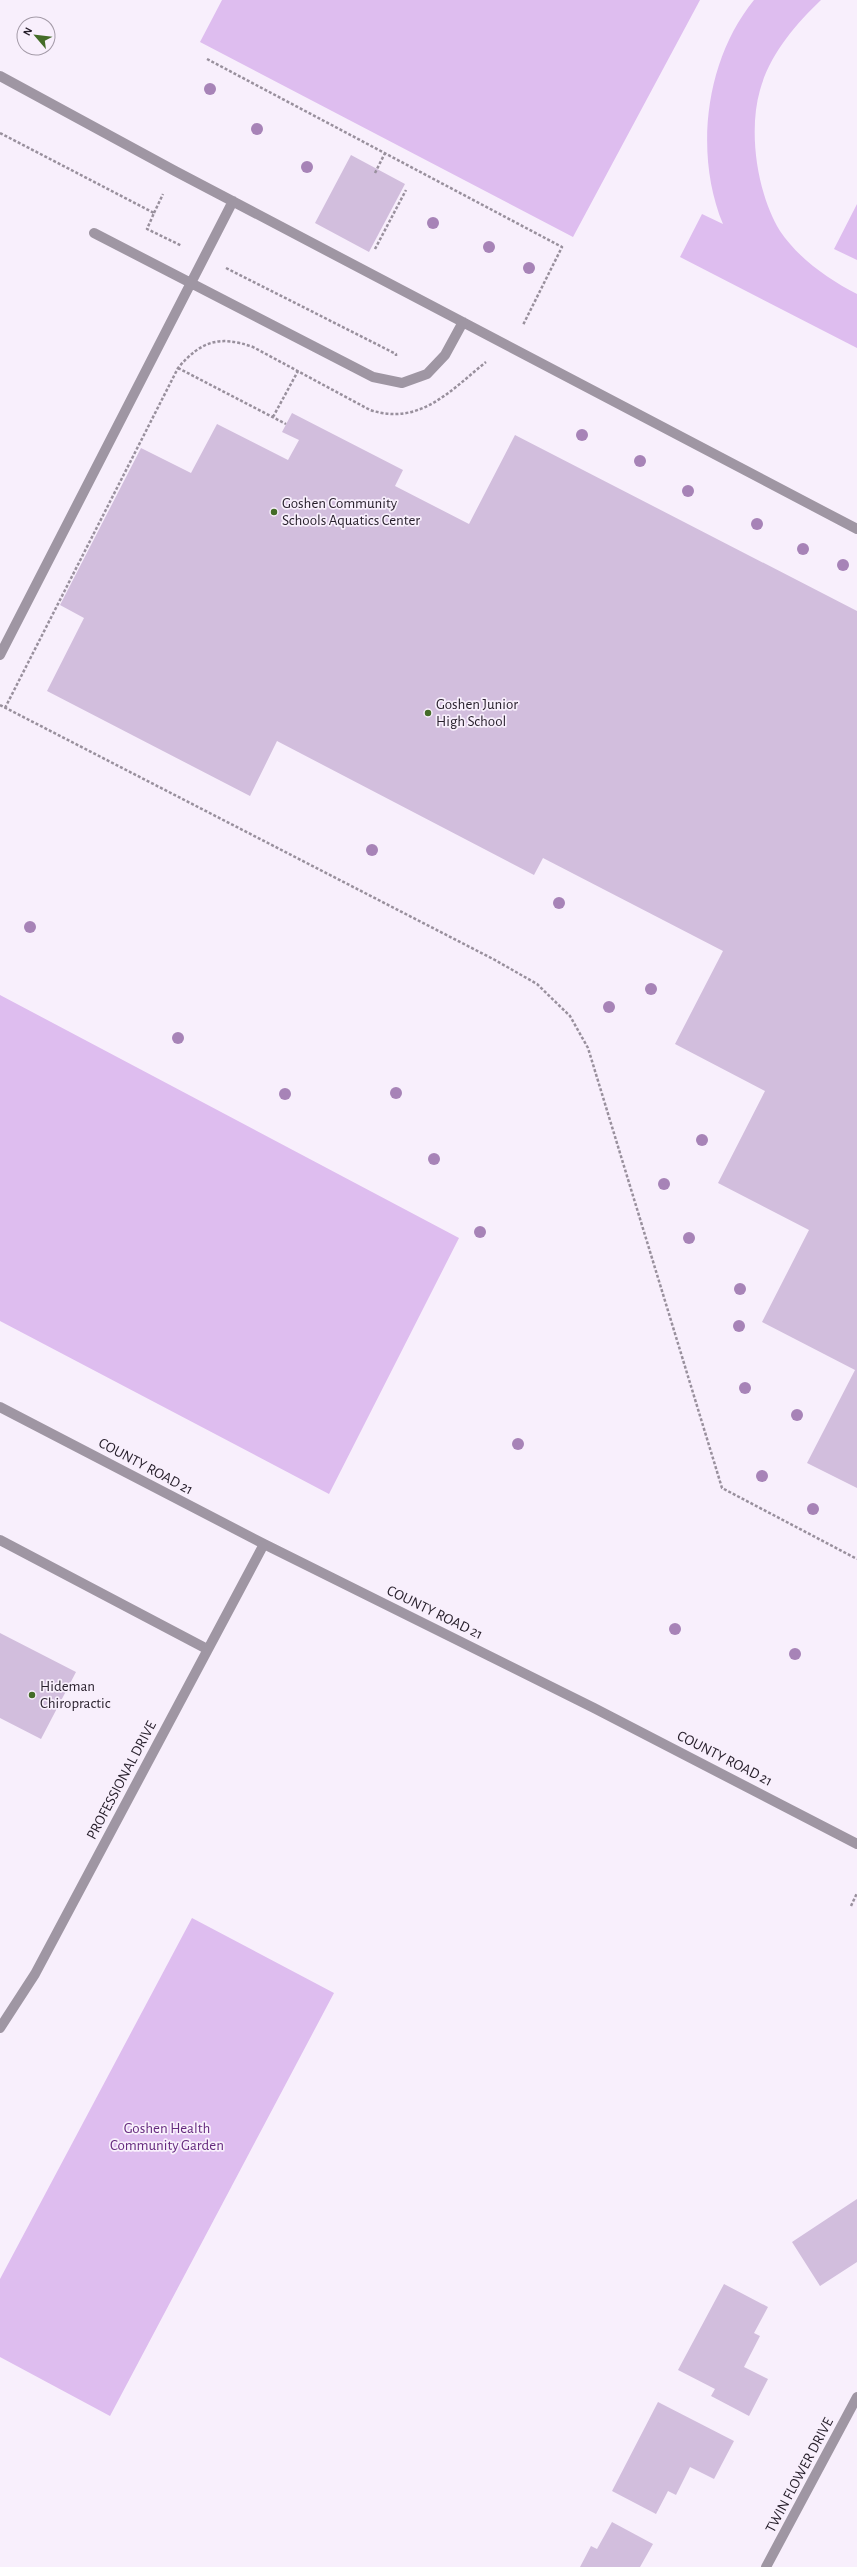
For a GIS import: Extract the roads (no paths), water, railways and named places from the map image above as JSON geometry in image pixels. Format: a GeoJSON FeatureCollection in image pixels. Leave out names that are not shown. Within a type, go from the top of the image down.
{"type":"FeatureCollection","features":[{"type":"Feature","properties":{"kind":"street"},"geometry":{"type":"LineString","coordinates":[[0,76],[233,201],[857,529]]}},
{"type":"Feature","properties":{"kind":"street"},"geometry":{"type":"LineString","coordinates":[[0,655],[233,201]]}},
{"type":"Feature","properties":{"kind":"street"},"geometry":{"type":"LineString","coordinates":[[94,233],[373,377],[402,383],[427,374],[445,355],[463,322]]}},
{"type":"Feature","properties":{"kind":"street","name":"COUNTY ROAD 21"},"geometry":{"type":"LineString","coordinates":[[0,1407],[264,1544],[594,1708],[857,1844]]}},
{"type":"Feature","properties":{"kind":"street"},"geometry":{"type":"LineString","coordinates":[[0,1540],[207,1649]]}},
{"type":"Feature","properties":{"kind":"street","name":"PROFESSIONAL DRIVE"},"geometry":{"type":"LineString","coordinates":[[0,2028],[36,1974],[264,1544]]}},
{"type":"Feature","properties":{"kind":"street","name":"TWIN FLOWER DRIVE"},"geometry":{"type":"LineString","coordinates":[[766,2567],[857,2398]]}},
{"type":"Feature","properties":{"kind":"place","name":"Goshen Community Schools Aquatics Center"},"geometry":{"type":"Point","coordinates":[274,512]}},
{"type":"Feature","properties":{"kind":"place","name":"Goshen Junior High School"},"geometry":{"type":"Point","coordinates":[428,713]}},
{"type":"Feature","properties":{"kind":"place","name":"Hideman Chiropractic"},"geometry":{"type":"Point","coordinates":[32,1695]}},
{"type":"Feature","properties":{"kind":"park label","name":"Goshen Health Community Garden"},"geometry":{"type":"Point","coordinates":[167,2136]}}]}
